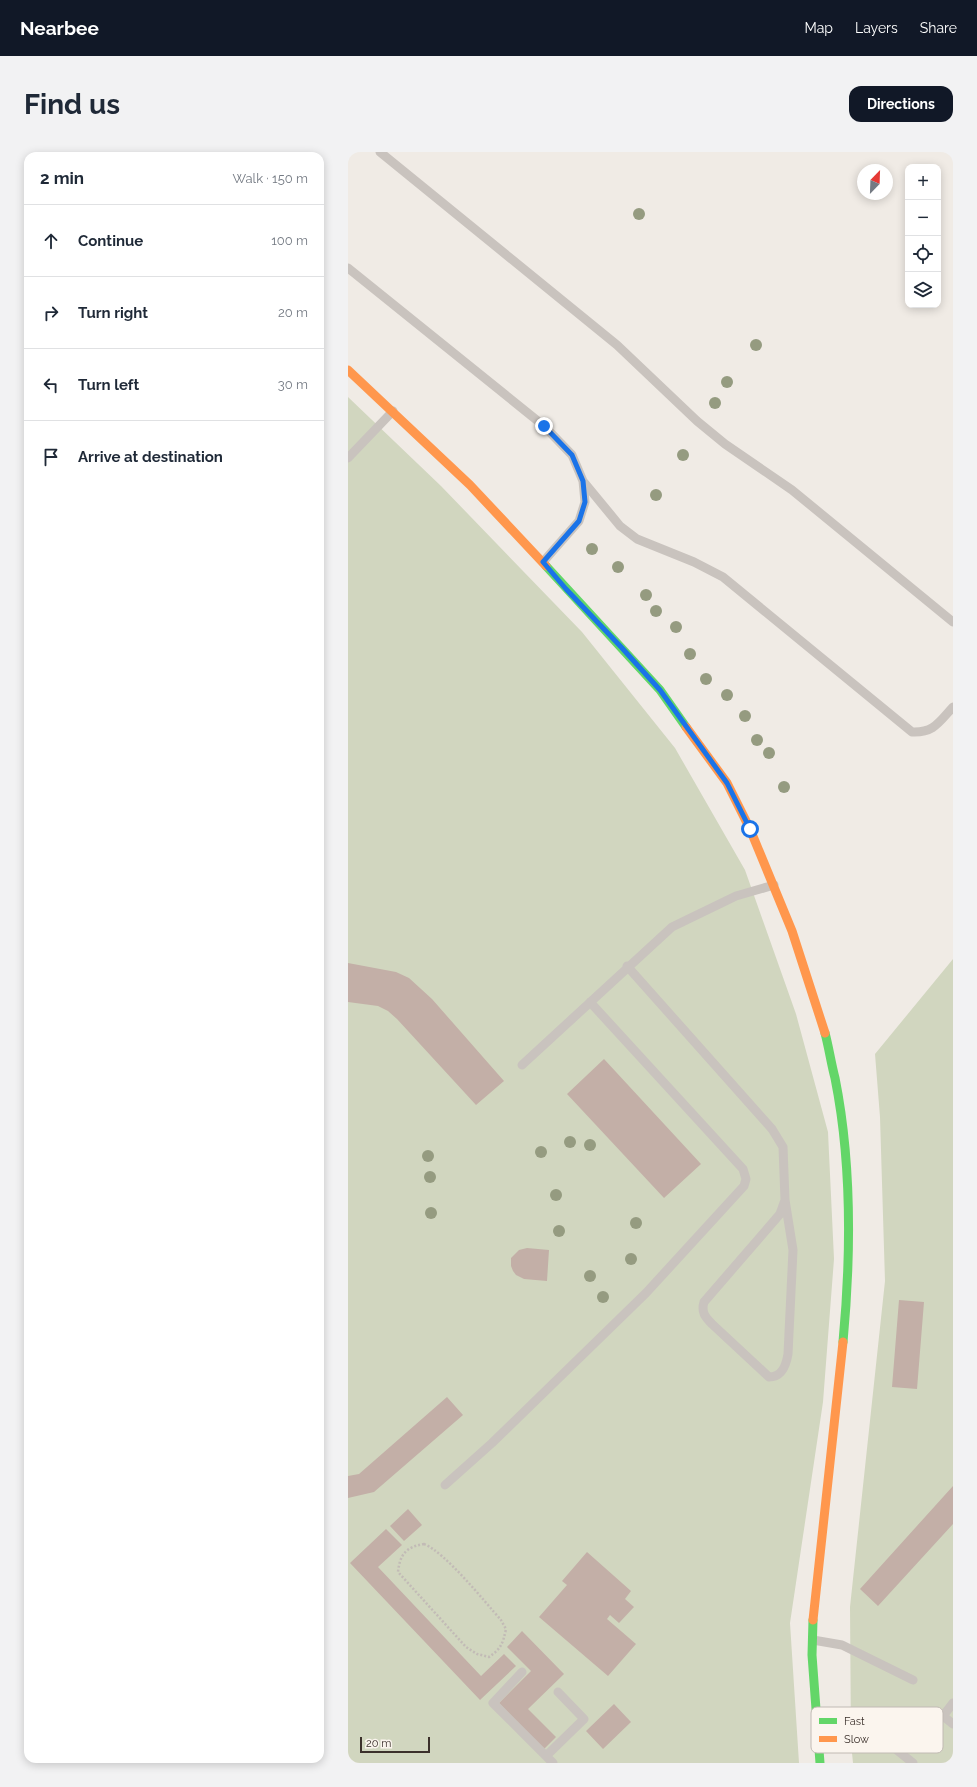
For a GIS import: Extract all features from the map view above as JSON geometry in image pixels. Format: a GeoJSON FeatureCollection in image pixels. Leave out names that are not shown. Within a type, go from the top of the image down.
{"type":"FeatureCollection","features":[{"type":"Feature","properties":{"kind":"main road"},"geometry":{"type":"LineString","coordinates":[[348,370],[470,485],[660,690],[727,783],[750,829],[792,931],[827,1041],[838,1095],[846,1150],[848,1261],[845,1318],[827,1499],[814,1604],[812,1655],[816,1707]]}},
{"type":"Feature","properties":{"kind":"main road"},"geometry":{"type":"LineString","coordinates":[[819,1753],[820,1763]]}},
{"type":"Feature","properties":{"kind":"lane"},"geometry":{"type":"LineString","coordinates":[[380,152],[617,345],[697,421],[725,444],[792,490],[953,622]]}},
{"type":"Feature","properties":{"kind":"lane"},"geometry":{"type":"LineString","coordinates":[[348,268],[544,426],[572,455],[583,481],[620,526],[637,539],[694,562],[723,577],[912,732],[924,733],[936,726],[953,707]]}},
{"type":"Feature","properties":{"kind":"lane"},"geometry":{"type":"LineString","coordinates":[[348,458],[393,411]]}},
{"type":"Feature","properties":{"kind":"lane"},"geometry":{"type":"LineString","coordinates":[[543,562],[579,521],[585,502],[583,481]]}},
{"type":"Feature","properties":{"kind":"lane"},"geometry":{"type":"LineString","coordinates":[[522,1065],[627,966],[672,926],[736,896],[774,885]]}},
{"type":"Feature","properties":{"kind":"lane"},"geometry":{"type":"LineString","coordinates":[[627,966],[778,1137],[783,1147],[785,1200],[793,1250],[788,1354],[784,1369],[775,1377],[769,1377],[712,1324],[704,1316],[702,1310],[704,1302],[775,1221],[783,1207],[785,1200]]}},
{"type":"Feature","properties":{"kind":"lane"},"geometry":{"type":"LineString","coordinates":[[445,1485],[492,1443],[646,1293],[744,1186],[746,1179],[743,1169],[590,1002]]}},
{"type":"Feature","properties":{"kind":"lane"},"geometry":{"type":"LineString","coordinates":[[813,1640],[842,1645],[913,1680]]}},
{"type":"Feature","properties":{"kind":"lane"},"geometry":{"type":"LineString","coordinates":[[522,1672],[493,1703],[553,1763]]}},
{"type":"Feature","properties":{"kind":"lane"},"geometry":{"type":"LineString","coordinates":[[546,1756],[584,1719],[558,1692]]}},
{"type":"Feature","properties":{"kind":"lane"},"geometry":{"type":"LineString","coordinates":[[953,1702],[943,1716],[953,1724]]}},
{"type":"Feature","properties":{"kind":"lane"},"geometry":{"type":"LineString","coordinates":[[901,1753],[913,1763]]}},
{"type":"Feature","properties":{"kind":"path"},"geometry":{"type":"LineString","coordinates":[[424,1544],[433,1548],[456,1570],[501,1620],[506,1629],[504,1640],[498,1651],[489,1657],[477,1654],[466,1647],[398,1572],[399,1563],[403,1553],[413,1546],[424,1544]]}},
{"type":"Feature","properties":{"kind":"path"},"geometry":{"type":"LineString","coordinates":[[348,1760],[352,1763]]}},
{"type":"Feature","properties":{"kind":"green space"},"geometry":{"type":"Polygon","coordinates":[[[348,397],[441,486],[582,632],[675,748],[745,870],[796,1014],[828,1132],[834,1259],[823,1402],[790,1623],[799,1763],[348,1763],[348,397]]]}},
{"type":"Feature","properties":{"kind":"green space"},"geometry":{"type":"Polygon","coordinates":[[[953,959],[953,1763],[853,1763],[852,1753],[943,1753],[943,1707],[851,1707],[850,1607],[885,1281],[880,1117],[875,1054],[953,959]]]}},
{"type":"Feature","properties":{"kind":"building"},"geometry":{"type":"Polygon","coordinates":[[[348,963],[396,972],[409,978],[432,999],[504,1081],[476,1105],[388,1011],[378,1006],[348,1002],[348,963]]]}},
{"type":"Feature","properties":{"kind":"building"},"geometry":{"type":"Polygon","coordinates":[[[604,1059],[701,1164],[664,1198],[567,1094],[604,1059]]]}},
{"type":"Feature","properties":{"kind":"building"},"geometry":{"type":"Polygon","coordinates":[[[527,1248],[549,1250],[547,1281],[524,1279],[516,1275],[513,1271],[511,1266],[511,1258],[519,1250],[527,1248]]]}},
{"type":"Feature","properties":{"kind":"building"},"geometry":{"type":"Polygon","coordinates":[[[899,1300],[924,1302],[917,1389],[892,1387],[899,1300]]]}},
{"type":"Feature","properties":{"kind":"building"},"geometry":{"type":"Polygon","coordinates":[[[447,1397],[463,1415],[374,1492],[348,1498],[348,1476],[359,1474],[447,1397]]]}},
{"type":"Feature","properties":{"kind":"building"},"geometry":{"type":"Polygon","coordinates":[[[953,1486],[953,1524],[878,1606],[860,1589],[953,1486]]]}},
{"type":"Feature","properties":{"kind":"building"},"geometry":{"type":"Polygon","coordinates":[[[408,1509],[422,1525],[404,1541],[390,1526],[408,1509]]]}},
{"type":"Feature","properties":{"kind":"building"},"geometry":{"type":"Polygon","coordinates":[[[386,1529],[402,1545],[378,1567],[481,1676],[504,1654],[516,1666],[480,1700],[350,1563],[386,1529]]]}},
{"type":"Feature","properties":{"kind":"building"},"geometry":{"type":"Polygon","coordinates":[[[587,1552],[631,1591],[625,1599],[634,1607],[619,1623],[610,1615],[607,1619],[636,1644],[608,1676],[539,1617],[567,1585],[562,1581],[587,1552]]]}},
{"type":"Feature","properties":{"kind":"building"},"geometry":{"type":"Polygon","coordinates":[[[522,1631],[564,1674],[528,1709],[556,1737],[544,1749],[499,1703],[531,1671],[507,1647],[522,1631]]]}},
{"type":"Feature","properties":{"kind":"building"},"geometry":{"type":"Polygon","coordinates":[[[614,1704],[631,1722],[603,1749],[586,1731],[614,1704]]]}},
{"type":"Feature","properties":{"kind":"traffic: fast"},"geometry":{"type":"LineString","coordinates":[[546,566],[660,690],[686,727]]}},
{"type":"Feature","properties":{"kind":"traffic: fast"},"geometry":{"type":"LineString","coordinates":[[825,1033],[841,1110],[847,1176],[848,1276],[843,1342]]}},
{"type":"Feature","properties":{"kind":"traffic: fast"},"geometry":{"type":"LineString","coordinates":[[813,1620],[812,1655],[816,1707]]}},
{"type":"Feature","properties":{"kind":"traffic: fast"},"geometry":{"type":"LineString","coordinates":[[819,1753],[820,1763]]}},
{"type":"Feature","properties":{"kind":"traffic: slow"},"geometry":{"type":"LineString","coordinates":[[348,370],[470,485],[546,566]]}},
{"type":"Feature","properties":{"kind":"traffic: slow"},"geometry":{"type":"LineString","coordinates":[[686,727],[727,783],[750,829],[792,931],[825,1033]]}},
{"type":"Feature","properties":{"kind":"traffic: slow"},"geometry":{"type":"LineString","coordinates":[[813,1620],[843,1342]]}},
{"type":"Feature","properties":{"kind":"route"},"geometry":{"type":"LineString","coordinates":[[544,426],[572,455],[583,481],[585,502],[579,521],[543,562],[566,589],[660,690],[727,783],[750,829]]}}]}
